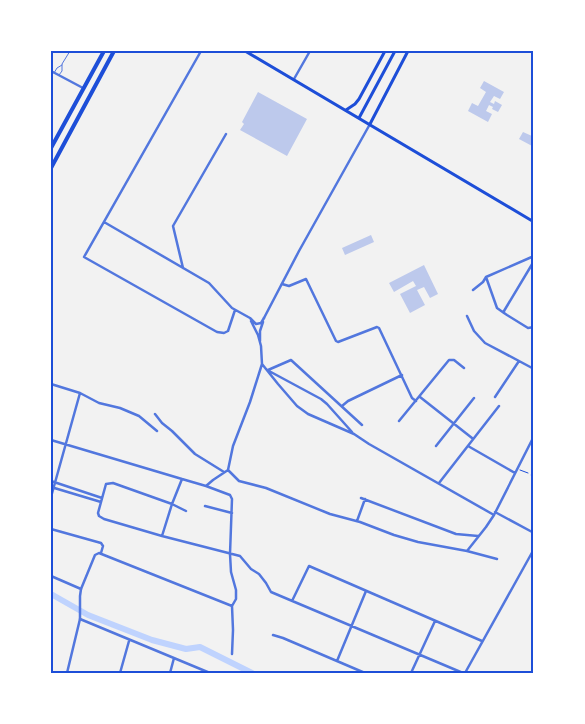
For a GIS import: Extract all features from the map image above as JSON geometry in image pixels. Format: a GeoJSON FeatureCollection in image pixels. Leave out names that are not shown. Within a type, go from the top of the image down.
{"type":"FeatureCollection","features":[{"type":"Feature","properties":{"kind":"highway"},"geometry":{"type":"LineString","coordinates":[[51,148],[104,51]]}},
{"type":"Feature","properties":{"kind":"highway"},"geometry":{"type":"LineString","coordinates":[[51,168],[114,51]]}},
{"type":"Feature","properties":{"kind":"main road"},"geometry":{"type":"LineString","coordinates":[[245,51],[534,222]]}},
{"type":"Feature","properties":{"kind":"main road"},"geometry":{"type":"LineString","coordinates":[[346,110],[359,99],[386,51]]}},
{"type":"Feature","properties":{"kind":"main road"},"geometry":{"type":"LineString","coordinates":[[359,118],[395,51]]}},
{"type":"Feature","properties":{"kind":"main road"},"geometry":{"type":"LineString","coordinates":[[370,124],[408,51]]}},
{"type":"Feature","properties":{"kind":"street"},"geometry":{"type":"LineString","coordinates":[[201,51],[84,257],[217,332],[224,333],[228,331],[235,310]]}},
{"type":"Feature","properties":{"kind":"street"},"geometry":{"type":"LineString","coordinates":[[294,79],[310,51]]}},
{"type":"Feature","properties":{"kind":"street"},"geometry":{"type":"LineString","coordinates":[[53,72],[83,88]]}},
{"type":"Feature","properties":{"kind":"street"},"geometry":{"type":"LineString","coordinates":[[104,222],[209,283],[235,310],[250,318],[256,324],[261,323],[370,124]]}},
{"type":"Feature","properties":{"kind":"street"},"geometry":{"type":"LineString","coordinates":[[183,268],[173,226],[226,134]]}},
{"type":"Feature","properties":{"kind":"street"},"geometry":{"type":"LineString","coordinates":[[473,290],[486,277],[534,256]]}},
{"type":"Feature","properties":{"kind":"street"},"geometry":{"type":"LineString","coordinates":[[504,313],[534,261]]}},
{"type":"Feature","properties":{"kind":"street"},"geometry":{"type":"LineString","coordinates":[[486,277],[497,308],[528,328],[534,327]]}},
{"type":"Feature","properties":{"kind":"street"},"geometry":{"type":"LineString","coordinates":[[282,284],[290,286],[306,279],[336,342],[377,327],[379,328],[412,398],[416,402]]}},
{"type":"Feature","properties":{"kind":"street"},"geometry":{"type":"LineString","coordinates":[[467,316],[474,331],[481,340],[534,369]]}},
{"type":"Feature","properties":{"kind":"street"},"geometry":{"type":"LineString","coordinates":[[250,318],[261,346]]}},
{"type":"Feature","properties":{"kind":"street"},"geometry":{"type":"LineString","coordinates":[[228,470],[233,446],[262,364],[260,331],[264,318]]}},
{"type":"Feature","properties":{"kind":"street"},"geometry":{"type":"LineString","coordinates":[[268,370],[290,360],[362,425]]}},
{"type":"Feature","properties":{"kind":"street"},"geometry":{"type":"LineString","coordinates":[[399,421],[450,360],[454,360],[464,368]]}},
{"type":"Feature","properties":{"kind":"street"},"geometry":{"type":"LineString","coordinates":[[495,397],[519,361]]}},
{"type":"Feature","properties":{"kind":"street"},"geometry":{"type":"LineString","coordinates":[[262,364],[297,406],[308,414],[354,434],[438,484],[494,514],[534,532]]}},
{"type":"Feature","properties":{"kind":"street"},"geometry":{"type":"LineString","coordinates":[[268,370],[322,399],[354,434]]}},
{"type":"Feature","properties":{"kind":"street"},"geometry":{"type":"LineString","coordinates":[[342,406],[348,400],[361,396],[402,375]]}},
{"type":"Feature","properties":{"kind":"street"},"geometry":{"type":"LineString","coordinates":[[51,384],[80,392],[100,403],[140,416],[158,431]]}},
{"type":"Feature","properties":{"kind":"street"},"geometry":{"type":"LineString","coordinates":[[51,497],[80,392]]}},
{"type":"Feature","properties":{"kind":"street"},"geometry":{"type":"LineString","coordinates":[[420,397],[472,438]]}},
{"type":"Feature","properties":{"kind":"street"},"geometry":{"type":"LineString","coordinates":[[436,446],[474,398]]}},
{"type":"Feature","properties":{"kind":"street"},"geometry":{"type":"LineString","coordinates":[[438,484],[468,446],[472,438],[499,406]]}},
{"type":"Feature","properties":{"kind":"street"},"geometry":{"type":"LineString","coordinates":[[155,414],[195,454],[224,472]]}},
{"type":"Feature","properties":{"kind":"street"},"geometry":{"type":"LineString","coordinates":[[467,551],[494,514],[534,436]]}},
{"type":"Feature","properties":{"kind":"street"},"geometry":{"type":"LineString","coordinates":[[51,440],[206,486],[232,497],[230,554],[231,572],[236,590],[236,599],[232,606],[232,654]]}},
{"type":"Feature","properties":{"kind":"street"},"geometry":{"type":"LineString","coordinates":[[468,446],[516,472]]}},
{"type":"Feature","properties":{"kind":"street"},"geometry":{"type":"LineString","coordinates":[[206,486],[228,470]]}},
{"type":"Feature","properties":{"kind":"street"},"geometry":{"type":"LineString","coordinates":[[228,470],[238,482],[266,488],[330,514],[357,521],[418,542],[467,551],[497,559]]}},
{"type":"Feature","properties":{"kind":"street"},"geometry":{"type":"LineString","coordinates":[[162,534],[182,480]]}},
{"type":"Feature","properties":{"kind":"street"},"geometry":{"type":"LineString","coordinates":[[51,481],[102,498]]}},
{"type":"Feature","properties":{"kind":"street"},"geometry":{"type":"LineString","coordinates":[[186,511],[172,504],[112,483],[105,486],[98,514],[100,517],[240,556],[266,582],[270,592],[464,673],[534,549]]}},
{"type":"Feature","properties":{"kind":"street"},"geometry":{"type":"LineString","coordinates":[[53,487],[101,502]]}},
{"type":"Feature","properties":{"kind":"street"},"geometry":{"type":"LineString","coordinates":[[357,521],[363,498],[456,534],[479,536]]}},
{"type":"Feature","properties":{"kind":"street"},"geometry":{"type":"LineString","coordinates":[[205,506],[232,513]]}},
{"type":"Feature","properties":{"kind":"street"},"geometry":{"type":"LineString","coordinates":[[51,529],[100,542],[103,547],[101,553]]}},
{"type":"Feature","properties":{"kind":"street"},"geometry":{"type":"LineString","coordinates":[[67,673],[80,619],[81,589],[95,555],[98,553],[232,606]]}},
{"type":"Feature","properties":{"kind":"street"},"geometry":{"type":"LineString","coordinates":[[292,601],[308,566],[482,641]]}},
{"type":"Feature","properties":{"kind":"street"},"geometry":{"type":"LineString","coordinates":[[51,576],[81,589]]}},
{"type":"Feature","properties":{"kind":"street"},"geometry":{"type":"LineString","coordinates":[[338,661],[366,592]]}},
{"type":"Feature","properties":{"kind":"street"},"geometry":{"type":"LineString","coordinates":[[80,619],[210,673]]}},
{"type":"Feature","properties":{"kind":"street"},"geometry":{"type":"LineString","coordinates":[[411,673],[435,621]]}},
{"type":"Feature","properties":{"kind":"street"},"geometry":{"type":"LineString","coordinates":[[273,635],[365,673]]}},
{"type":"Feature","properties":{"kind":"street"},"geometry":{"type":"LineString","coordinates":[[120,673],[129,640]]}},
{"type":"Feature","properties":{"kind":"street"},"geometry":{"type":"LineString","coordinates":[[170,673],[174,658]]}},
{"type":"Feature","properties":{"kind":"lane"},"geometry":{"type":"LineString","coordinates":[[53,72],[62,64],[70,51]]}},
{"type":"Feature","properties":{"kind":"lane"},"geometry":{"type":"LineString","coordinates":[[59,76],[62,71],[62,64]]}},
{"type":"Feature","properties":{"kind":"path"},"geometry":{"type":"LineString","coordinates":[[517,469],[533,476]]}},
{"type":"Feature","properties":{"kind":"building"},"geometry":{"type":"Polygon","coordinates":[[[484,81],[504,92],[500,99],[494,96],[490,102],[494,104],[495,101],[502,105],[498,112],[489,105],[486,111],[492,114],[488,122],[468,111],[472,103],[478,106],[486,92],[480,88],[484,81]]]}},
{"type":"Feature","properties":{"kind":"building"},"geometry":{"type":"Polygon","coordinates":[[[258,92],[307,119],[287,156],[240,130],[244,124],[242,122],[258,92]]]}},
{"type":"Feature","properties":{"kind":"building"},"geometry":{"type":"Polygon","coordinates":[[[523,132],[532,136],[534,132],[534,147],[519,139],[523,132]]]}},
{"type":"Feature","properties":{"kind":"building"},"geometry":{"type":"Polygon","coordinates":[[[371,235],[374,242],[345,255],[342,248],[371,235]]]}},
{"type":"Feature","properties":{"kind":"building"},"geometry":{"type":"Polygon","coordinates":[[[424,265],[438,294],[430,298],[424,287],[417,290],[425,305],[410,313],[400,294],[416,286],[413,281],[394,292],[389,283],[424,265]]]}},
{"type":"Feature","properties":{"kind":"waterway"},"geometry":{"type":"LineString","coordinates":[[51,594],[88,615],[152,640],[186,649],[200,647],[252,673]]}}]}
